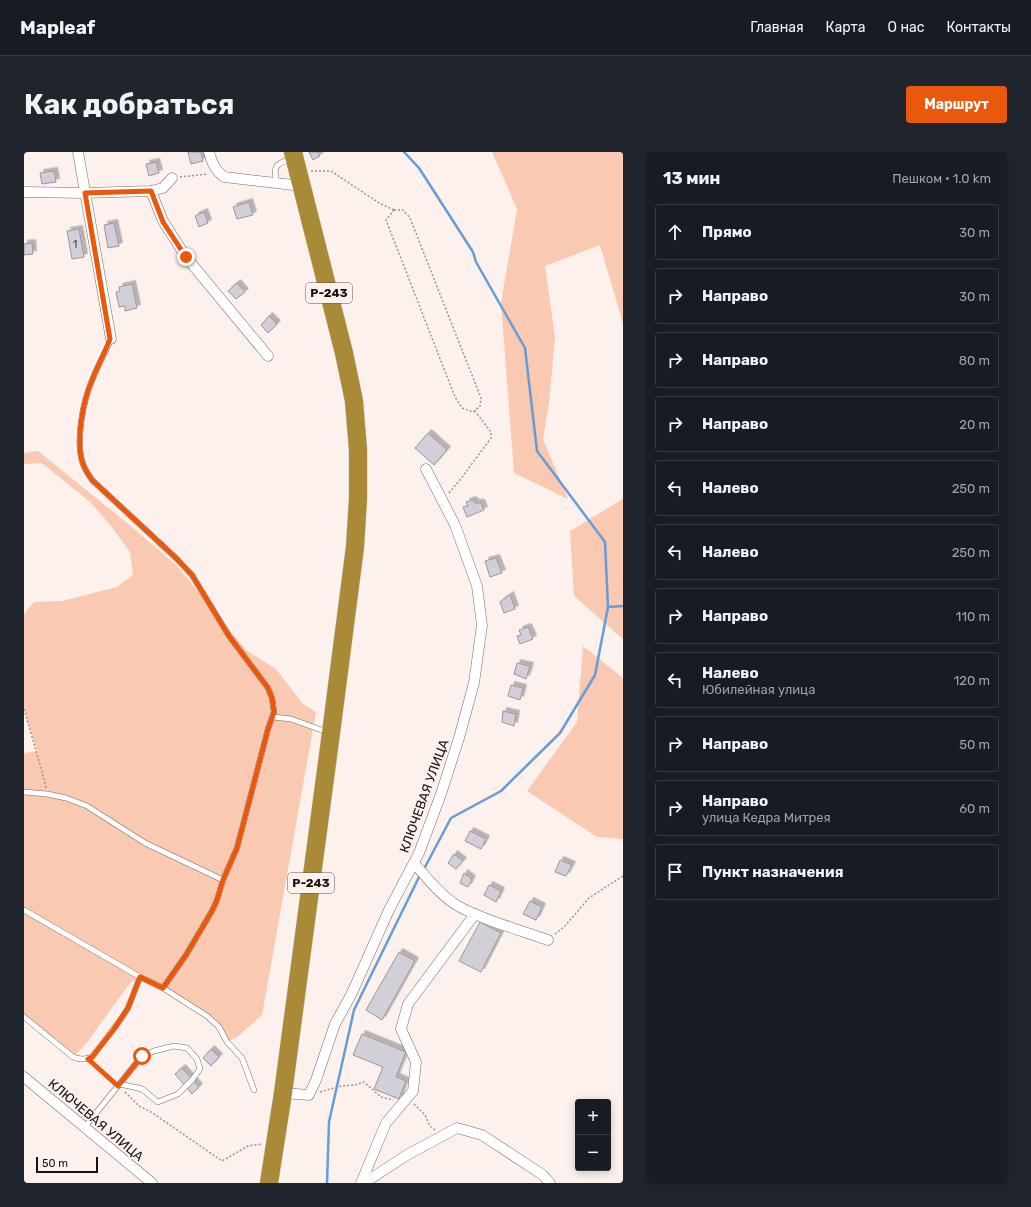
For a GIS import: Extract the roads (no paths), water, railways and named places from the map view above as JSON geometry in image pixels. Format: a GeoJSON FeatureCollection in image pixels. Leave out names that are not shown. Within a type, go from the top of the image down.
{"type":"FeatureCollection","features":[{"type":"Feature","properties":{"kind":"highway","name":"Р-243"},"geometry":{"type":"LineString","coordinates":[[269,1183],[283,1093],[331,733],[355,547],[358,498],[358,450],[354,401],[344,353],[297,166]]}},
{"type":"Feature","properties":{"kind":"street"},"geometry":{"type":"LineString","coordinates":[[78,152],[110,339]]}},
{"type":"Feature","properties":{"kind":"street"},"geometry":{"type":"LineString","coordinates":[[209,152],[212,164],[217,172],[224,177],[277,183],[297,166]]}},
{"type":"Feature","properties":{"kind":"street"},"geometry":{"type":"LineString","coordinates":[[24,192],[85,193],[151,191],[163,188],[172,178]]}},
{"type":"Feature","properties":{"kind":"street"},"geometry":{"type":"LineString","coordinates":[[151,191],[163,222],[186,257],[268,356]]}},
{"type":"Feature","properties":{"kind":"street","name":"КЛЮЧЕВАЯ УЛИЦА"},"geometry":{"type":"LineString","coordinates":[[283,1093],[310,1095],[335,1024],[351,995],[389,910],[419,853],[441,794],[459,738],[474,683],[482,626],[477,586],[455,525],[426,469]]}},
{"type":"Feature","properties":{"kind":"street"},"geometry":{"type":"LineString","coordinates":[[414,863],[433,886],[457,906],[548,940]]}},
{"type":"Feature","properties":{"kind":"street"},"geometry":{"type":"LineString","coordinates":[[361,1183],[386,1123],[413,1091],[416,1062],[401,1029],[408,1004],[475,914]]}},
{"type":"Feature","properties":{"kind":"street","name":"КЛЮЧЕВАЯ УЛИЦА"},"geometry":{"type":"LineString","coordinates":[[24,1077],[152,1183]]}},
{"type":"Feature","properties":{"kind":"street"},"geometry":{"type":"LineString","coordinates":[[364,1183],[408,1155],[457,1128],[482,1135],[543,1176],[550,1183]]}},
{"type":"Feature","properties":{"kind":"lane"},"geometry":{"type":"LineString","coordinates":[[277,183],[274,169],[278,165],[297,166]]}},
{"type":"Feature","properties":{"kind":"lane"},"geometry":{"type":"LineString","coordinates":[[110,339],[89,388],[84,410],[80,439],[83,464],[92,480],[176,558],[192,575],[229,636],[268,688],[273,706],[273,717],[268,729],[237,848],[223,880],[212,911],[186,955],[163,988]]}},
{"type":"Feature","properties":{"kind":"lane"},"geometry":{"type":"LineString","coordinates":[[273,717],[291,719],[331,733]]}},
{"type":"Feature","properties":{"kind":"lane"},"geometry":{"type":"LineString","coordinates":[[24,792],[47,794],[66,798],[87,806],[145,843],[223,880]]}},
{"type":"Feature","properties":{"kind":"lane"},"geometry":{"type":"LineString","coordinates":[[24,910],[140,977],[163,988],[207,1016],[219,1027],[227,1042],[242,1058],[254,1090]]}},
{"type":"Feature","properties":{"kind":"lane"},"geometry":{"type":"LineString","coordinates":[[24,1017],[73,1057],[83,1060],[88,1059],[92,1057],[128,1008],[140,977]]}},
{"type":"Feature","properties":{"kind":"lane"},"geometry":{"type":"LineString","coordinates":[[84,1128],[142,1056],[174,1046],[187,1048],[197,1059],[200,1069],[192,1080],[178,1094],[158,1102],[142,1089],[119,1085]]}},
{"type":"Feature","properties":{"kind":"waterway"},"geometry":{"type":"LineString","coordinates":[[404,152],[419,168],[473,252],[476,262],[525,348],[537,451],[605,542],[608,607],[595,675],[560,733],[501,791],[451,818],[424,869]]}},
{"type":"Feature","properties":{"kind":"waterway"},"geometry":{"type":"LineString","coordinates":[[608,607],[623,606]]}},
{"type":"Feature","properties":{"kind":"waterway"},"geometry":{"type":"LineString","coordinates":[[327,1183],[329,1122],[354,1010],[420,875]]}}]}
